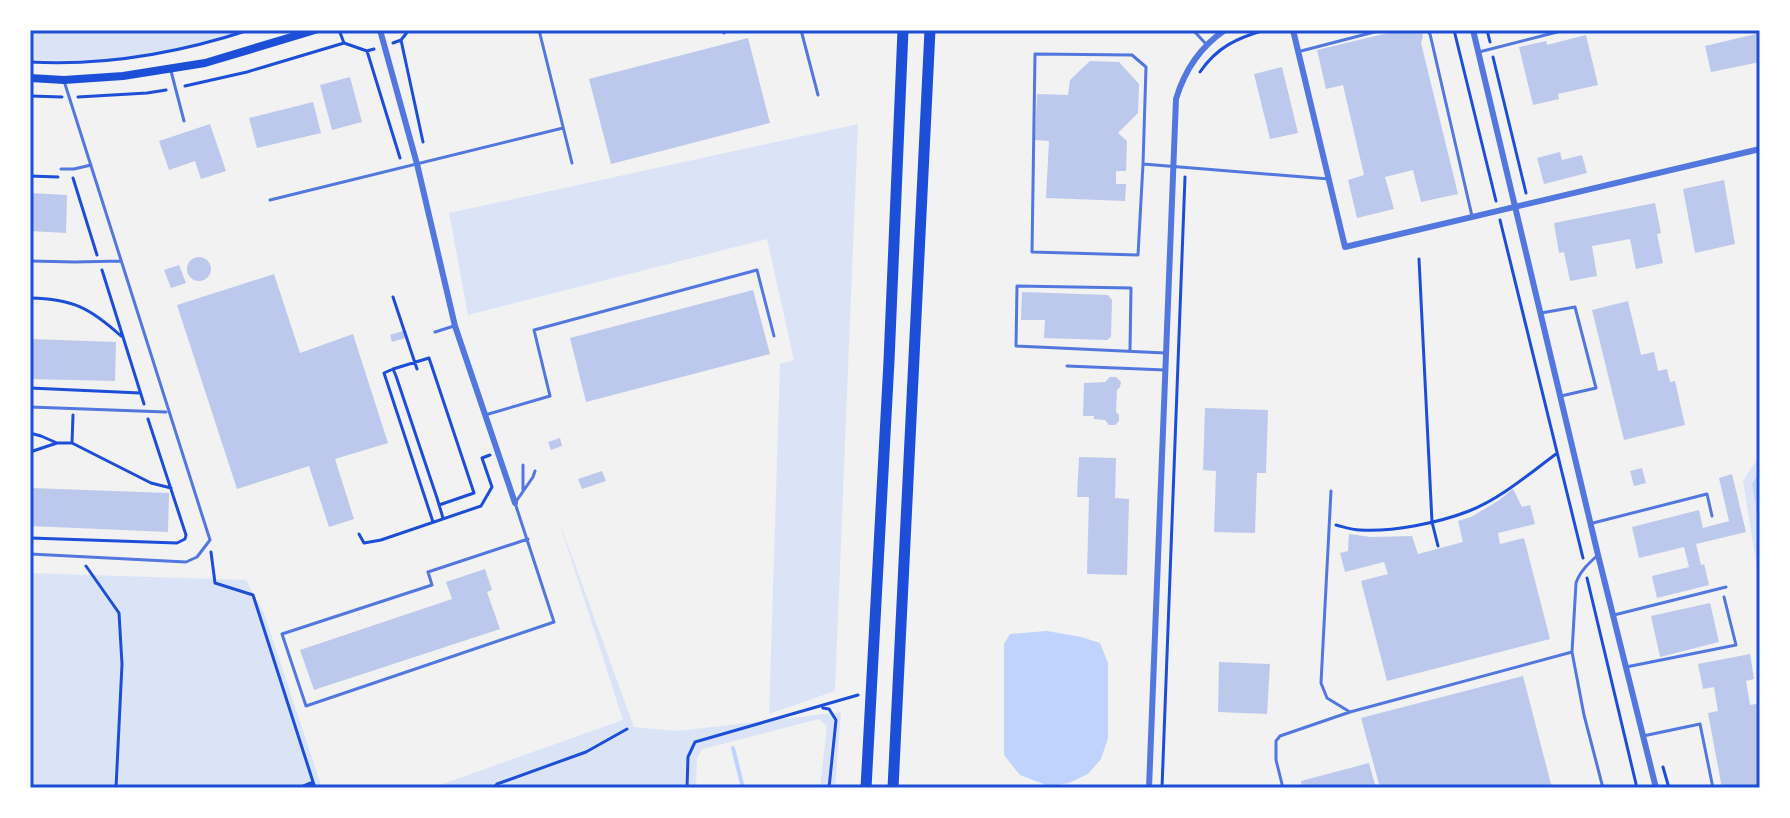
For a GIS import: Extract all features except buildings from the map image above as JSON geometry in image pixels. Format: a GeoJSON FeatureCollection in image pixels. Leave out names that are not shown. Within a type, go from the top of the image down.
{"type":"FeatureCollection","features":[{"type":"Feature","properties":{"kind":"highway"},"geometry":{"type":"LineString","coordinates":[[866,788],[903,30]]}},
{"type":"Feature","properties":{"kind":"highway"},"geometry":{"type":"LineString","coordinates":[[893,788],[930,30]]}},
{"type":"Feature","properties":{"kind":"main road"},"geometry":{"type":"LineString","coordinates":[[30,78],[64,80],[123,76],[205,63],[315,30]]}},
{"type":"Feature","properties":{"kind":"street"},"geometry":{"type":"LineString","coordinates":[[380,30],[417,164],[455,326],[515,503]]}},
{"type":"Feature","properties":{"kind":"street"},"geometry":{"type":"LineString","coordinates":[[1149,788],[1176,99],[1187,71],[1206,44],[1225,30]]}},
{"type":"Feature","properties":{"kind":"street"},"geometry":{"type":"LineString","coordinates":[[1293,30],[1345,247],[1760,149]]}},
{"type":"Feature","properties":{"kind":"street"},"geometry":{"type":"LineString","coordinates":[[1473,30],[1656,788]]}},
{"type":"Feature","properties":{"kind":"lane"},"geometry":{"type":"LineString","coordinates":[[539,30],[572,163]]}},
{"type":"Feature","properties":{"kind":"lane"},"geometry":{"type":"LineString","coordinates":[[801,30],[818,95]]}},
{"type":"Feature","properties":{"kind":"lane"},"geometry":{"type":"LineString","coordinates":[[1193,30],[1206,44]]}},
{"type":"Feature","properties":{"kind":"lane"},"geometry":{"type":"LineString","coordinates":[[1298,52],[1382,30]]}},
{"type":"Feature","properties":{"kind":"lane"},"geometry":{"type":"LineString","coordinates":[[1427,30],[1472,216]]}},
{"type":"Feature","properties":{"kind":"lane"},"geometry":{"type":"LineString","coordinates":[[1479,52],[1565,30]]}},
{"type":"Feature","properties":{"kind":"lane"},"geometry":{"type":"LineString","coordinates":[[1035,54],[1132,55],[1146,67],[1143,164],[1138,255],[1032,252],[1035,54]]}},
{"type":"Feature","properties":{"kind":"lane"},"geometry":{"type":"LineString","coordinates":[[170,68],[184,121]]}},
{"type":"Feature","properties":{"kind":"lane"},"geometry":{"type":"LineString","coordinates":[[30,554],[186,562],[197,557],[210,540],[64,80]]}},
{"type":"Feature","properties":{"kind":"lane"},"geometry":{"type":"LineString","coordinates":[[270,200],[563,128]]}},
{"type":"Feature","properties":{"kind":"lane"},"geometry":{"type":"LineString","coordinates":[[1143,164],[1329,179]]}},
{"type":"Feature","properties":{"kind":"lane"},"geometry":{"type":"LineString","coordinates":[[61,169],[91,165]]}},
{"type":"Feature","properties":{"kind":"lane"},"geometry":{"type":"LineString","coordinates":[[30,261],[121,261]]}},
{"type":"Feature","properties":{"kind":"lane"},"geometry":{"type":"LineString","coordinates":[[485,415],[550,396],[534,330],[757,270],[774,336]]}},
{"type":"Feature","properties":{"kind":"lane"},"geometry":{"type":"LineString","coordinates":[[1130,350],[1131,288],[1017,286],[1016,346],[1165,353]]}},
{"type":"Feature","properties":{"kind":"lane"},"geometry":{"type":"LineString","coordinates":[[1541,313],[1575,307],[1596,388],[1561,396]]}},
{"type":"Feature","properties":{"kind":"lane"},"geometry":{"type":"LineString","coordinates":[[435,332],[455,326]]}},
{"type":"Feature","properties":{"kind":"lane"},"geometry":{"type":"LineString","coordinates":[[1067,366],[1165,370]]}},
{"type":"Feature","properties":{"kind":"lane"},"geometry":{"type":"LineString","coordinates":[[30,407],[168,412]]}},
{"type":"Feature","properties":{"kind":"lane"},"geometry":{"type":"LineString","coordinates":[[523,465],[523,490]]}},
{"type":"Feature","properties":{"kind":"lane"},"geometry":{"type":"LineString","coordinates":[[528,539],[428,572],[432,585],[282,634],[306,706],[554,622],[528,539],[515,503],[535,471]]}},
{"type":"Feature","properties":{"kind":"lane"},"geometry":{"type":"LineString","coordinates":[[1331,491],[1321,683],[1327,698],[1350,712]]}},
{"type":"Feature","properties":{"kind":"lane"},"geometry":{"type":"LineString","coordinates":[[1591,523],[1707,494],[1712,516]]}},
{"type":"Feature","properties":{"kind":"lane"},"geometry":{"type":"LineString","coordinates":[[1598,555],[1585,567],[1576,583],[1572,652],[1603,788]]}},
{"type":"Feature","properties":{"kind":"lane"},"geometry":{"type":"LineString","coordinates":[[1613,615],[1726,587]]}},
{"type":"Feature","properties":{"kind":"lane"},"geometry":{"type":"LineString","coordinates":[[1626,667],[1736,645],[1724,597]]}},
{"type":"Feature","properties":{"kind":"lane"},"geometry":{"type":"LineString","coordinates":[[1283,788],[1276,760],[1276,741],[1280,736],[1350,712],[1572,652]]}},
{"type":"Feature","properties":{"kind":"lane"},"geometry":{"type":"LineString","coordinates":[[1643,736],[1700,724],[1713,788]]}},
{"type":"Feature","properties":{"kind":"path"},"geometry":{"type":"LineString","coordinates":[[30,62],[121,60],[210,43],[249,30]]}},
{"type":"Feature","properties":{"kind":"path"},"geometry":{"type":"LineString","coordinates":[[339,30],[344,43]]}},
{"type":"Feature","properties":{"kind":"path"},"geometry":{"type":"LineString","coordinates":[[30,96],[69,98],[176,88],[247,72],[344,43],[367,51],[401,40],[409,30]]}},
{"type":"Feature","properties":{"kind":"path"},"geometry":{"type":"LineString","coordinates":[[1194,81],[1209,59],[1235,39],[1265,30]]}},
{"type":"Feature","properties":{"kind":"path"},"geometry":{"type":"LineString","coordinates":[[1454,30],[1637,788]]}},
{"type":"Feature","properties":{"kind":"path"},"geometry":{"type":"LineString","coordinates":[[367,51],[403,167]]}},
{"type":"Feature","properties":{"kind":"path"},"geometry":{"type":"LineString","coordinates":[[1162,788],[1185,168]]}},
{"type":"Feature","properties":{"kind":"path"},"geometry":{"type":"LineString","coordinates":[[30,176],[59,177]]}},
{"type":"Feature","properties":{"kind":"path"},"geometry":{"type":"LineString","coordinates":[[30,538],[177,543],[186,535],[73,178]]}},
{"type":"Feature","properties":{"kind":"path"},"geometry":{"type":"LineString","coordinates":[[1419,259],[1432,522],[1438,546]]}},
{"type":"Feature","properties":{"kind":"path"},"geometry":{"type":"LineString","coordinates":[[393,297],[417,369]]}},
{"type":"Feature","properties":{"kind":"path"},"geometry":{"type":"LineString","coordinates":[[30,298],[64,301],[87,309],[124,339]]}},
{"type":"Feature","properties":{"kind":"path"},"geometry":{"type":"LineString","coordinates":[[433,522],[384,373],[429,358],[474,493],[439,505]]}},
{"type":"Feature","properties":{"kind":"path"},"geometry":{"type":"LineString","coordinates":[[393,369],[443,518]]}},
{"type":"Feature","properties":{"kind":"path"},"geometry":{"type":"LineString","coordinates":[[30,388],[140,393]]}},
{"type":"Feature","properties":{"kind":"path"},"geometry":{"type":"LineString","coordinates":[[30,433],[57,443]]}},
{"type":"Feature","properties":{"kind":"path"},"geometry":{"type":"LineString","coordinates":[[30,452],[57,443],[72,443],[151,483],[171,488]]}},
{"type":"Feature","properties":{"kind":"path"},"geometry":{"type":"LineString","coordinates":[[359,534],[364,543],[381,540],[481,506],[492,487],[482,458],[497,452]]}},
{"type":"Feature","properties":{"kind":"path"},"geometry":{"type":"LineString","coordinates":[[1329,524],[1358,530],[1387,529],[1432,522],[1470,511],[1499,495],[1556,454]]}},
{"type":"Feature","properties":{"kind":"path"},"geometry":{"type":"LineString","coordinates":[[79,539],[79,557],[119,613],[122,664],[116,788]]}},
{"type":"Feature","properties":{"kind":"path"},"geometry":{"type":"LineString","coordinates":[[210,540],[215,583],[253,595],[315,788]]}},
{"type":"Feature","properties":{"kind":"path"},"geometry":{"type":"LineString","coordinates":[[687,788],[688,757],[695,742],[858,695]]}},
{"type":"Feature","properties":{"kind":"path"},"geometry":{"type":"LineString","coordinates":[[819,707],[829,709],[836,720],[829,788]]}},
{"type":"Feature","properties":{"kind":"path"},"geometry":{"type":"LineString","coordinates":[[494,788],[497,784],[586,752],[627,729]]}},
{"type":"Feature","properties":{"kind":"path"},"geometry":{"type":"LineString","coordinates":[[299,788],[313,782]]}},
{"type":"Feature","properties":{"kind":"shaded area"},"geometry":{"type":"Polygon","coordinates":[[[30,30],[246,30],[192,47],[155,54],[66,61],[30,60],[30,30]]]}},
{"type":"Feature","properties":{"kind":"shaded area"},"geometry":{"type":"Polygon","coordinates":[[[858,124],[835,691],[769,714],[780,364],[794,360],[767,239],[468,315],[449,213],[858,124]]]}},
{"type":"Feature","properties":{"kind":"shaded area"},"geometry":{"type":"Polygon","coordinates":[[[1760,454],[1760,587],[1743,481],[1760,454]]]}},
{"type":"Feature","properties":{"kind":"shaded area"},"geometry":{"type":"Polygon","coordinates":[[[557,515],[634,727],[677,731],[841,712],[835,788],[820,788],[827,726],[819,719],[703,749],[697,757],[696,788],[431,788],[623,720],[557,515]]]}},
{"type":"Feature","properties":{"kind":"shaded area"},"geometry":{"type":"Polygon","coordinates":[[[30,573],[246,580],[264,613],[322,788],[30,788],[30,573]]]}},
{"type":"Feature","properties":{"kind":"water"},"geometry":{"type":"Polygon","coordinates":[[[1047,631],[1100,643],[1108,663],[1108,738],[1101,759],[1088,774],[1069,783],[1049,786],[1020,775],[1004,755],[1004,644],[1010,634],[1047,631]]]}},
{"type":"Feature","properties":{"kind":"waterway"},"geometry":{"type":"LineString","coordinates":[[1760,475],[1754,484],[1760,517]]}},
{"type":"Feature","properties":{"kind":"waterway"},"geometry":{"type":"LineString","coordinates":[[733,748],[743,788]]}}]}
